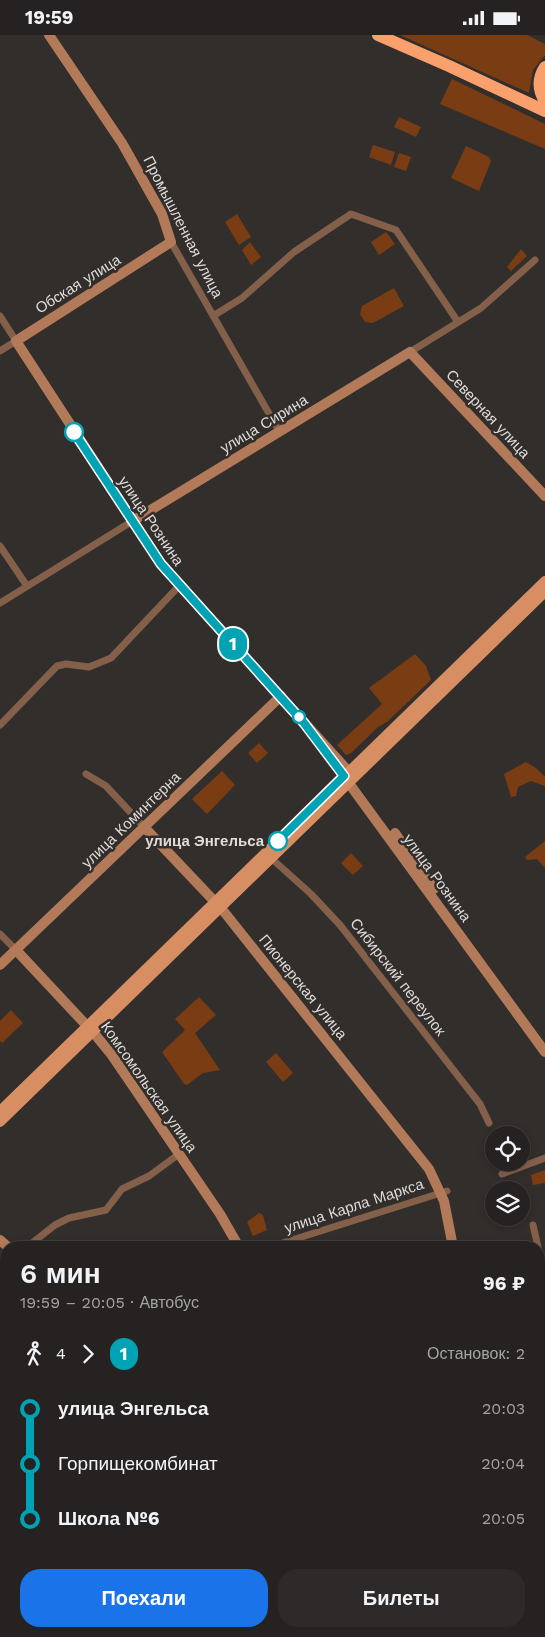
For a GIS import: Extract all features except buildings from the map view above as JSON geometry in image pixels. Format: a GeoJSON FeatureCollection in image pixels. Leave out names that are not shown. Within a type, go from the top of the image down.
{"type":"FeatureCollection","features":[{"type":"Feature","properties":{"kind":"highway"},"geometry":{"type":"LineString","coordinates":[[378,35],[450,66],[545,111]]}},
{"type":"Feature","properties":{"kind":"highway"},"geometry":{"type":"LineString","coordinates":[[545,67],[539,82],[540,92],[545,101]]}},
{"type":"Feature","properties":{"kind":"main road"},"geometry":{"type":"LineString","coordinates":[[514,618],[545,581]]}},
{"type":"Feature","properties":{"kind":"main road"},"geometry":{"type":"LineString","coordinates":[[0,1121],[348,777],[514,618],[545,592]]}},
{"type":"Feature","properties":{"kind":"main road"},"geometry":{"type":"LineString","coordinates":[[218,906],[271,858],[348,777]]}},
{"type":"Feature","properties":{"kind":"main road"},"geometry":{"type":"LineString","coordinates":[[0,1110],[91,1029]]}},
{"type":"Feature","properties":{"kind":"street","name":"Промышленная улица"},"geometry":{"type":"LineString","coordinates":[[50,37],[117,136],[162,214],[171,242],[279,431]]}},
{"type":"Feature","properties":{"kind":"street"},"geometry":{"type":"LineString","coordinates":[[213,316],[242,298],[294,252],[351,214],[396,230],[458,323]]}},
{"type":"Feature","properties":{"kind":"street","name":"Обская улица"},"geometry":{"type":"LineString","coordinates":[[0,351],[171,242]]}},
{"type":"Feature","properties":{"kind":"street","name":"улица Сирина"},"geometry":{"type":"LineString","coordinates":[[0,603],[458,323],[487,303],[536,260]]}},
{"type":"Feature","properties":{"kind":"street","name":"улица Рознина"},"geometry":{"type":"LineString","coordinates":[[0,316],[131,522],[178,586],[281,696],[348,777],[545,1041]]}},
{"type":"Feature","properties":{"kind":"street","name":"Северная улица"},"geometry":{"type":"LineString","coordinates":[[410,352],[545,496]]}},
{"type":"Feature","properties":{"kind":"street"},"geometry":{"type":"LineString","coordinates":[[0,546],[27,586]]}},
{"type":"Feature","properties":{"kind":"street"},"geometry":{"type":"LineString","coordinates":[[0,725],[57,666],[66,664],[89,667],[116,654],[178,586]]}},
{"type":"Feature","properties":{"kind":"street","name":"улица Коминтерна"},"geometry":{"type":"LineString","coordinates":[[0,965],[281,696]]}},
{"type":"Feature","properties":{"kind":"street","name":"Пионерская улица"},"geometry":{"type":"LineString","coordinates":[[86,774],[106,786],[218,906],[429,1169],[444,1192],[451,1241]]}},
{"type":"Feature","properties":{"kind":"street","name":"Сибирский переулок"},"geometry":{"type":"LineString","coordinates":[[271,858],[317,900],[371,963],[480,1104],[489,1123]]}},
{"type":"Feature","properties":{"kind":"street","name":"улица Рознина"},"geometry":{"type":"LineString","coordinates":[[416,869],[545,1051]]}},
{"type":"Feature","properties":{"kind":"street","name":"Комсомольская улица"},"geometry":{"type":"LineString","coordinates":[[0,934],[91,1029],[220,1214],[236,1241]]}},
{"type":"Feature","properties":{"kind":"street"},"geometry":{"type":"LineString","coordinates":[[35,1241],[55,1225],[69,1218],[106,1210],[122,1189],[149,1176],[179,1155]]}},
{"type":"Feature","properties":{"kind":"street"},"geometry":{"type":"LineString","coordinates":[[502,1174],[545,1158]]}},
{"type":"Feature","properties":{"kind":"street","name":"улица Карла Маркса"},"geometry":{"type":"LineString","coordinates":[[289,1241],[444,1192]]}},
{"type":"Feature","properties":{"kind":"street"},"geometry":{"type":"LineString","coordinates":[[533,1225],[537,1241]]}},
{"type":"Feature","properties":{"kind":"shaded area"},"geometry":{"type":"Polygon","coordinates":[[[400,35],[527,35],[545,44],[545,55],[533,70],[529,93],[400,35]]]}},
{"type":"Feature","properties":{"kind":"shaded area"},"geometry":{"type":"Polygon","coordinates":[[[452,79],[545,124],[545,149],[440,104],[452,79]]]}},
{"type":"Feature","properties":{"kind":"shaded area"},"geometry":{"type":"Polygon","coordinates":[[[399,117],[421,127],[416,137],[394,127],[399,117]]]}},
{"type":"Feature","properties":{"kind":"shaded area"},"geometry":{"type":"Polygon","coordinates":[[[373,145],[395,152],[391,165],[369,157],[373,145]]]}},
{"type":"Feature","properties":{"kind":"shaded area"},"geometry":{"type":"Polygon","coordinates":[[[466,146],[489,157],[491,161],[479,191],[451,178],[466,146]]]}},
{"type":"Feature","properties":{"kind":"shaded area"},"geometry":{"type":"Polygon","coordinates":[[[399,153],[411,157],[406,171],[394,167],[399,153]]]}},
{"type":"Feature","properties":{"kind":"shaded area"},"geometry":{"type":"Polygon","coordinates":[[[237,214],[251,237],[239,245],[225,222],[237,214]]]}},
{"type":"Feature","properties":{"kind":"shaded area"},"geometry":{"type":"Polygon","coordinates":[[[386,232],[395,244],[379,255],[371,242],[386,232]]]}},
{"type":"Feature","properties":{"kind":"shaded area"},"geometry":{"type":"Polygon","coordinates":[[[250,242],[261,257],[251,265],[242,250],[250,242]]]}},
{"type":"Feature","properties":{"kind":"shaded area"},"geometry":{"type":"Polygon","coordinates":[[[521,249],[527,256],[511,271],[507,267],[521,249]]]}},
{"type":"Feature","properties":{"kind":"shaded area"},"geometry":{"type":"Polygon","coordinates":[[[394,288],[404,306],[373,323],[365,322],[360,314],[362,306],[394,288]]]}},
{"type":"Feature","properties":{"kind":"shaded area"},"geometry":{"type":"Polygon","coordinates":[[[415,654],[426,666],[431,680],[387,722],[378,727],[351,753],[346,755],[337,745],[382,704],[369,688],[415,654]]]}},
{"type":"Feature","properties":{"kind":"shaded area"},"geometry":{"type":"Polygon","coordinates":[[[259,743],[268,753],[257,763],[248,753],[259,743]]]}},
{"type":"Feature","properties":{"kind":"shaded area"},"geometry":{"type":"Polygon","coordinates":[[[526,762],[545,777],[545,786],[531,781],[518,787],[516,796],[511,797],[504,774],[526,762]]]}},
{"type":"Feature","properties":{"kind":"shaded area"},"geometry":{"type":"Polygon","coordinates":[[[222,771],[235,785],[207,814],[192,799],[222,771]]]}},
{"type":"Feature","properties":{"kind":"shaded area"},"geometry":{"type":"Polygon","coordinates":[[[545,841],[545,868],[537,859],[527,860],[525,857],[545,841]]]}},
{"type":"Feature","properties":{"kind":"shaded area"},"geometry":{"type":"Polygon","coordinates":[[[351,853],[363,866],[353,875],[341,863],[351,853]]]}},
{"type":"Feature","properties":{"kind":"shaded area"},"geometry":{"type":"Polygon","coordinates":[[[199,997],[216,1015],[195,1033],[220,1070],[203,1073],[187,1085],[184,1084],[162,1052],[185,1030],[175,1019],[199,997]]]}},
{"type":"Feature","properties":{"kind":"shaded area"},"geometry":{"type":"Polygon","coordinates":[[[11,1010],[23,1023],[2,1043],[0,1041],[0,1021],[11,1010]]]}},
{"type":"Feature","properties":{"kind":"shaded area"},"geometry":{"type":"Polygon","coordinates":[[[276,1053],[293,1073],[283,1082],[266,1062],[276,1053]]]}},
{"type":"Feature","properties":{"kind":"shaded area"},"geometry":{"type":"Polygon","coordinates":[[[545,1170],[545,1183],[533,1185],[531,1175],[545,1170]]]}},
{"type":"Feature","properties":{"kind":"shaded area"},"geometry":{"type":"Polygon","coordinates":[[[259,1213],[263,1215],[267,1230],[253,1236],[247,1222],[259,1213]]]}},
{"type":"Feature","properties":{"kind":"bus line","name":"1"},"geometry":{"type":"LineString","coordinates":[[74,432],[136,529],[178,586],[304,723],[344,776],[278,841]]}},
{"type":"Feature","properties":{"kind":"place","name":"улица Энгельса"},"geometry":{"type":"Point","coordinates":[278,841]}}]}
